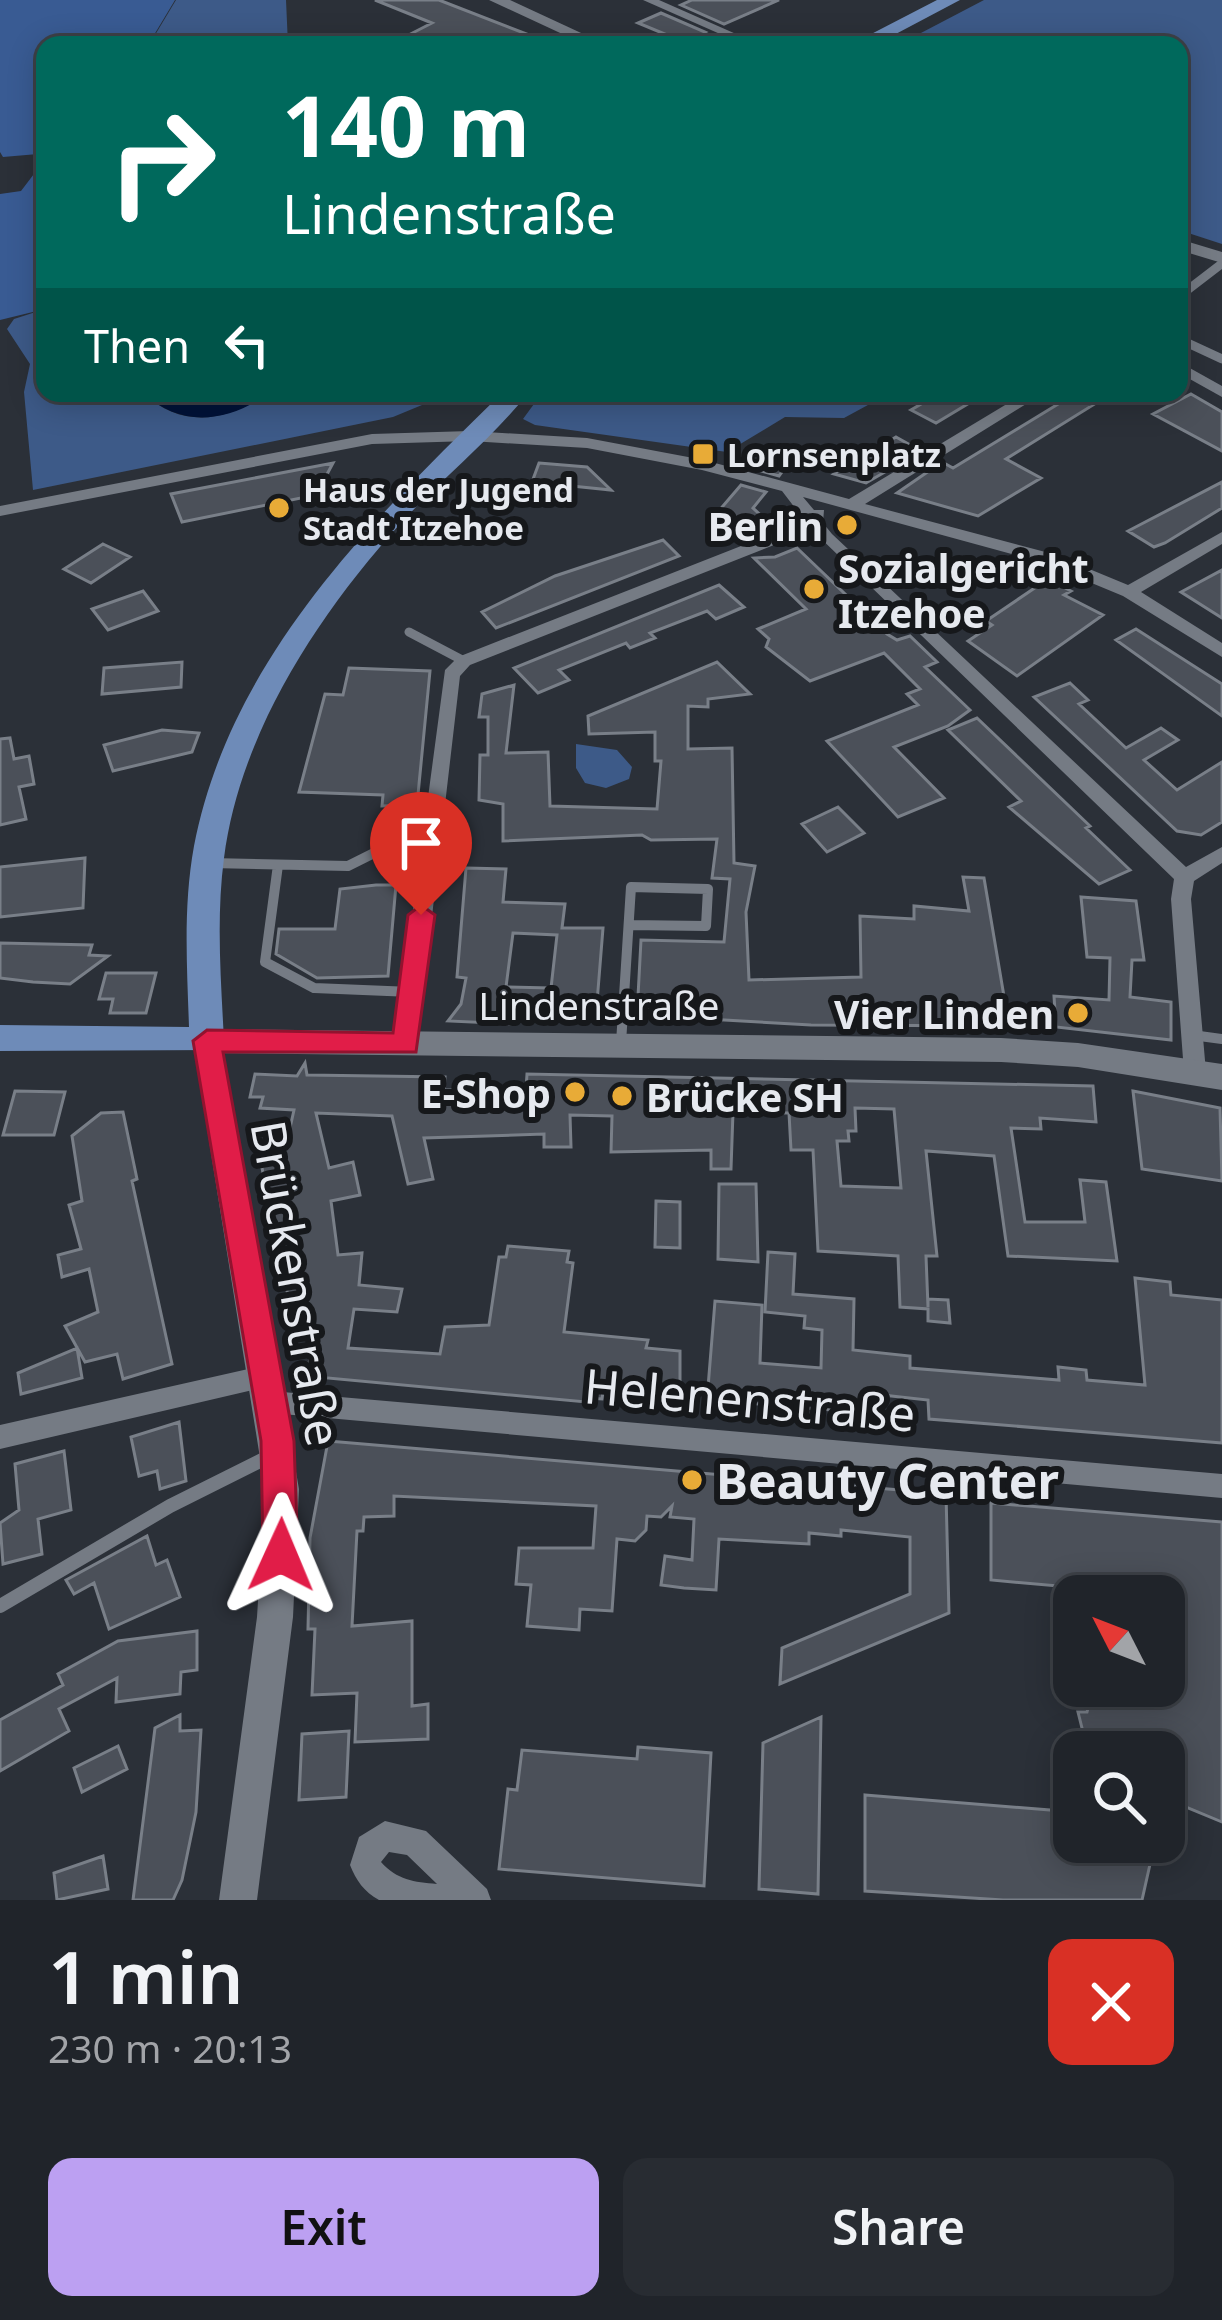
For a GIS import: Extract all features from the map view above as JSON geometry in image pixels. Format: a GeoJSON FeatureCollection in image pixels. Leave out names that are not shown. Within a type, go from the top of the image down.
{"type":"FeatureCollection","features":[{"type":"Feature","properties":{"kind":"main road"},"geometry":{"type":"LineString","coordinates":[[878,36],[951,0]]}},
{"type":"Feature","properties":{"kind":"main road"},"geometry":{"type":"LineString","coordinates":[[207,1041],[207,862],[239,754],[274,677],[310,615],[374,531],[506,402]]}},
{"type":"Feature","properties":{"kind":"main road","name":"Lindenstraße"},"geometry":{"type":"LineString","coordinates":[[0,1038],[1001,1050],[1209,1074]]}},
{"type":"Feature","properties":{"kind":"street"},"geometry":{"type":"LineString","coordinates":[[497,0],[579,36]]}},
{"type":"Feature","properties":{"kind":"street"},"geometry":{"type":"LineString","coordinates":[[649,0],[734,36]]}},
{"type":"Feature","properties":{"kind":"street"},"geometry":{"type":"LineString","coordinates":[[1188,247],[1222,260],[1188,290]]}},
{"type":"Feature","properties":{"kind":"street"},"geometry":{"type":"LineString","coordinates":[[1188,373],[1222,392]]}},
{"type":"Feature","properties":{"kind":"street"},"geometry":{"type":"LineString","coordinates":[[853,504],[1021,402]]}},
{"type":"Feature","properties":{"kind":"street"},"geometry":{"type":"LineString","coordinates":[[0,511],[342,444],[470,436],[629,449],[1019,550],[1129,592],[1222,651]]}},
{"type":"Feature","properties":{"kind":"street"},"geometry":{"type":"LineString","coordinates":[[787,487],[815,523],[919,625],[1185,877]]}},
{"type":"Feature","properties":{"kind":"street"},"geometry":{"type":"LineString","coordinates":[[406,1045],[446,689],[464,661],[815,523],[824,497]]}},
{"type":"Feature","properties":{"kind":"street"},"geometry":{"type":"LineString","coordinates":[[1129,592],[1222,537]]}},
{"type":"Feature","properties":{"kind":"street"},"geometry":{"type":"LineString","coordinates":[[1209,1074],[1192,1035],[1181,898],[1185,877],[1222,854]]}},
{"type":"Feature","properties":{"kind":"street","name":"Brückenstraße"},"geometry":{"type":"LineString","coordinates":[[207,1041],[278,1452],[279,1576],[238,1900]]}},
{"type":"Feature","properties":{"kind":"street","name":"Helenenstraße"},"geometry":{"type":"LineString","coordinates":[[0,1437],[268,1389],[1222,1486]]}},
{"type":"Feature","properties":{"kind":"street"},"geometry":{"type":"LineString","coordinates":[[462,1900],[394,1898],[374,1886],[364,1864],[370,1848],[385,1836],[415,1842],[476,1900]]}},
{"type":"Feature","properties":{"kind":"lane"},"geometry":{"type":"LineString","coordinates":[[1188,343],[1222,359]]}},
{"type":"Feature","properties":{"kind":"lane"},"geometry":{"type":"LineString","coordinates":[[409,632],[464,661]]}},
{"type":"Feature","properties":{"kind":"lane"},"geometry":{"type":"LineString","coordinates":[[207,862],[348,866],[396,842],[430,837]]}},
{"type":"Feature","properties":{"kind":"lane"},"geometry":{"type":"LineString","coordinates":[[278,865],[265,962],[272,970],[310,988],[412,992]]}},
{"type":"Feature","properties":{"kind":"lane"},"geometry":{"type":"LineString","coordinates":[[620,1046],[631,887],[709,889],[706,926],[629,925]]}},
{"type":"Feature","properties":{"kind":"lane"},"geometry":{"type":"LineString","coordinates":[[1192,1035],[1222,1039]]}},
{"type":"Feature","properties":{"kind":"lane"},"geometry":{"type":"LineString","coordinates":[[0,1606],[170,1506],[278,1452]]}},
{"type":"Feature","properties":{"kind":"shaded area"},"geometry":{"type":"Polygon","coordinates":[[[0,0],[175,0],[153,36],[36,36],[36,154],[3,157],[0,0]]]}},
{"type":"Feature","properties":{"kind":"shaded area"},"geometry":{"type":"Polygon","coordinates":[[[176,0],[286,0],[288,36],[154,36],[176,0]]]}},
{"type":"Feature","properties":{"kind":"shaded area"},"geometry":{"type":"Polygon","coordinates":[[[984,0],[1222,0],[1222,244],[1188,233],[1188,36],[915,36],[984,0]]]}},
{"type":"Feature","properties":{"kind":"shaded area"},"geometry":{"type":"Polygon","coordinates":[[[36,171],[36,311],[0,320],[0,194],[21,191],[36,171]]]}},
{"type":"Feature","properties":{"kind":"shaded area"},"geometry":{"type":"Polygon","coordinates":[[[36,312],[36,402],[154,402],[173,412],[204,417],[254,402],[429,402],[393,417],[33,490],[24,392],[30,364],[7,329],[14,319],[36,312]]]}},
{"type":"Feature","properties":{"kind":"shaded area"},"geometry":{"type":"Polygon","coordinates":[[[254,402],[237,411],[204,417],[173,412],[158,404],[254,402]]]}},
{"type":"Feature","properties":{"kind":"shaded area"},"geometry":{"type":"Polygon","coordinates":[[[535,402],[873,402],[844,418],[785,417],[727,452],[535,425],[523,419],[535,402]]]}},
{"type":"Feature","properties":{"kind":"shaded area"},"geometry":{"type":"Polygon","coordinates":[[[576,744],[617,750],[632,767],[629,779],[606,788],[585,783],[576,768],[576,744]]]}},
{"type":"Feature","properties":{"kind":"building"},"geometry":{"type":"Polygon","coordinates":[[[375,0],[439,0],[532,36],[407,36],[432,23],[375,0]]]}},
{"type":"Feature","properties":{"kind":"building"},"geometry":{"type":"Polygon","coordinates":[[[692,0],[779,0],[724,24],[681,5],[692,0]]]}},
{"type":"Feature","properties":{"kind":"building"},"geometry":{"type":"Polygon","coordinates":[[[661,13],[705,32],[669,36],[638,23],[661,13]]]}},
{"type":"Feature","properties":{"kind":"building"},"geometry":{"type":"Polygon","coordinates":[[[1188,396],[1222,412],[1222,451],[1153,414],[1176,402],[1188,402],[1188,396]]]}},
{"type":"Feature","properties":{"kind":"building"},"geometry":{"type":"Polygon","coordinates":[[[925,402],[971,402],[936,423],[911,410],[925,402]]]}},
{"type":"Feature","properties":{"kind":"building"},"geometry":{"type":"Polygon","coordinates":[[[1061,402],[1093,405],[1006,459],[1041,478],[978,516],[897,493],[942,462],[953,468],[1061,402]]]}},
{"type":"Feature","properties":{"kind":"building"},"geometry":{"type":"Polygon","coordinates":[[[896,437],[921,451],[866,483],[834,474],[896,437]]]}},
{"type":"Feature","properties":{"kind":"building"},"geometry":{"type":"Polygon","coordinates":[[[767,447],[795,454],[779,476],[754,469],[767,447]]]}},
{"type":"Feature","properties":{"kind":"building"},"geometry":{"type":"Polygon","coordinates":[[[333,463],[316,495],[182,522],[171,494],[333,463]]]}},
{"type":"Feature","properties":{"kind":"building"},"geometry":{"type":"Polygon","coordinates":[[[539,463],[587,467],[611,490],[532,482],[539,463]]]}},
{"type":"Feature","properties":{"kind":"building"},"geometry":{"type":"Polygon","coordinates":[[[1222,482],[1222,508],[1165,543],[1154,547],[1128,531],[1222,482]]]}},
{"type":"Feature","properties":{"kind":"building"},"geometry":{"type":"Polygon","coordinates":[[[741,485],[766,492],[753,508],[768,522],[735,535],[718,519],[728,515],[717,513],[741,485]]]}},
{"type":"Feature","properties":{"kind":"building"},"geometry":{"type":"Polygon","coordinates":[[[663,540],[679,556],[496,628],[482,612],[555,576],[663,540]]]}},
{"type":"Feature","properties":{"kind":"building"},"geometry":{"type":"Polygon","coordinates":[[[103,544],[130,557],[91,583],[64,569],[103,544]]]}},
{"type":"Feature","properties":{"kind":"building"},"geometry":{"type":"Polygon","coordinates":[[[797,548],[887,634],[897,640],[910,636],[937,662],[925,667],[970,710],[948,726],[894,747],[944,798],[898,817],[827,741],[918,705],[907,694],[920,689],[884,653],[810,681],[766,647],[769,639],[758,629],[806,609],[754,558],[775,557],[797,548]]]}},
{"type":"Feature","properties":{"kind":"building"},"geometry":{"type":"Polygon","coordinates":[[[1222,570],[1222,618],[1181,592],[1222,570]]]}},
{"type":"Feature","properties":{"kind":"building"},"geometry":{"type":"Polygon","coordinates":[[[1048,579],[1071,591],[1064,595],[1103,615],[1017,676],[968,641],[992,625],[986,621],[1048,579]]]}},
{"type":"Feature","properties":{"kind":"building"},"geometry":{"type":"Polygon","coordinates":[[[719,585],[744,607],[716,619],[707,611],[650,633],[655,638],[630,648],[626,643],[559,670],[569,680],[538,693],[514,668],[719,585]]]}},
{"type":"Feature","properties":{"kind":"building"},"geometry":{"type":"Polygon","coordinates":[[[143,591],[158,611],[108,630],[92,609],[143,591]]]}},
{"type":"Feature","properties":{"kind":"building"},"geometry":{"type":"Polygon","coordinates":[[[1136,629],[1222,684],[1222,716],[1116,640],[1136,629]]]}},
{"type":"Feature","properties":{"kind":"building"},"geometry":{"type":"Polygon","coordinates":[[[182,662],[181,687],[102,694],[104,668],[182,662]]]}},
{"type":"Feature","properties":{"kind":"building"},"geometry":{"type":"Polygon","coordinates":[[[717,662],[750,694],[708,699],[708,707],[688,706],[688,749],[732,748],[734,863],[755,866],[746,912],[749,980],[861,977],[860,916],[914,919],[914,906],[969,911],[963,877],[984,878],[1009,1026],[811,1025],[637,1015],[641,940],[724,942],[730,879],[712,878],[717,839],[651,840],[642,835],[503,841],[503,804],[479,800],[480,755],[488,755],[488,717],[479,717],[482,694],[514,685],[506,753],[548,752],[550,806],[657,809],[661,761],[655,761],[655,732],[589,734],[588,716],[717,662]]]}},
{"type":"Feature","properties":{"kind":"building"},"geometry":{"type":"Polygon","coordinates":[[[349,668],[430,671],[417,805],[382,806],[383,795],[299,792],[325,694],[343,695],[349,668]]]}},
{"type":"Feature","properties":{"kind":"building"},"geometry":{"type":"Polygon","coordinates":[[[1070,683],[1088,700],[1079,704],[1126,748],[1161,728],[1178,740],[1144,760],[1177,790],[1222,762],[1222,822],[1201,835],[1177,831],[1034,697],[1070,683]]]}},
{"type":"Feature","properties":{"kind":"building"},"geometry":{"type":"Polygon","coordinates":[[[977,718],[1130,870],[1099,884],[1009,807],[1021,801],[948,730],[977,718]]]}},
{"type":"Feature","properties":{"kind":"building"},"geometry":{"type":"Polygon","coordinates":[[[162,730],[199,733],[192,752],[113,771],[104,745],[162,730]]]}},
{"type":"Feature","properties":{"kind":"building"},"geometry":{"type":"Polygon","coordinates":[[[10,738],[14,759],[29,756],[34,784],[19,787],[26,819],[0,825],[0,739],[10,738]]]}},
{"type":"Feature","properties":{"kind":"building"},"geometry":{"type":"Polygon","coordinates":[[[838,807],[864,833],[827,852],[802,824],[838,807]]]}},
{"type":"Feature","properties":{"kind":"building"},"geometry":{"type":"Polygon","coordinates":[[[85,858],[83,908],[0,917],[0,867],[85,858]]]}},
{"type":"Feature","properties":{"kind":"building"},"geometry":{"type":"Polygon","coordinates":[[[466,868],[506,869],[503,902],[565,904],[562,928],[603,928],[596,1015],[533,1013],[514,1024],[448,1021],[461,1004],[466,978],[457,977],[466,868]],[[513,933],[506,987],[551,988],[557,935],[513,933]]]}},
{"type":"Feature","properties":{"kind":"building"},"geometry":{"type":"Polygon","coordinates":[[[396,885],[388,976],[317,978],[276,954],[279,929],[335,929],[340,889],[396,885]]]}},
{"type":"Feature","properties":{"kind":"building"},"geometry":{"type":"Polygon","coordinates":[[[1081,897],[1136,901],[1144,960],[1132,960],[1130,997],[1171,1002],[1171,1040],[1056,1027],[1054,996],[1109,1000],[1110,958],[1087,957],[1081,897]]]}},
{"type":"Feature","properties":{"kind":"building"},"geometry":{"type":"Polygon","coordinates":[[[0,943],[92,945],[89,955],[108,956],[70,984],[33,982],[0,978],[0,943]]]}},
{"type":"Feature","properties":{"kind":"building"},"geometry":{"type":"Polygon","coordinates":[[[106,973],[156,973],[146,1013],[110,1013],[113,999],[99,999],[106,973]]]}},
{"type":"Feature","properties":{"kind":"building"},"geometry":{"type":"Polygon","coordinates":[[[305,1063],[307,1075],[445,1077],[444,1090],[526,1090],[527,1074],[1093,1086],[1096,1122],[1040,1118],[1041,1129],[1011,1128],[1025,1222],[1085,1222],[1080,1180],[1106,1182],[1117,1261],[1008,1256],[994,1156],[926,1151],[937,1256],[926,1256],[928,1307],[928,1299],[948,1300],[950,1323],[928,1321],[928,1309],[900,1307],[898,1256],[818,1251],[813,1150],[791,1150],[789,1113],[733,1112],[731,1169],[711,1169],[711,1150],[611,1152],[612,1116],[570,1115],[571,1147],[544,1147],[544,1134],[424,1138],[433,1179],[408,1184],[392,1116],[316,1113],[329,1168],[353,1162],[360,1195],[331,1201],[338,1255],[362,1253],[359,1285],[402,1289],[397,1312],[354,1309],[348,1348],[440,1354],[445,1327],[489,1325],[499,1257],[506,1257],[508,1246],[569,1251],[567,1262],[573,1263],[564,1332],[648,1340],[646,1348],[680,1351],[680,1399],[603,1391],[602,1399],[587,1398],[586,1402],[306,1376],[317,1328],[295,1330],[261,1163],[268,1161],[266,1150],[286,1146],[294,1110],[260,1108],[263,1097],[250,1097],[255,1074],[297,1076],[305,1063]],[[855,1108],[856,1131],[848,1131],[849,1141],[837,1141],[841,1186],[901,1188],[894,1109],[855,1108]]]}},
{"type":"Feature","properties":{"kind":"building"},"geometry":{"type":"Polygon","coordinates":[[[15,1091],[65,1092],[54,1135],[3,1135],[15,1091]]]}},
{"type":"Feature","properties":{"kind":"building"},"geometry":{"type":"Polygon","coordinates":[[[1133,1091],[1220,1108],[1222,1181],[1142,1169],[1133,1091]]]}},
{"type":"Feature","properties":{"kind":"building"},"geometry":{"type":"Polygon","coordinates":[[[123,1112],[137,1179],[132,1181],[172,1364],[123,1379],[117,1354],[85,1362],[65,1326],[98,1312],[89,1269],[62,1277],[58,1255],[81,1249],[69,1205],[82,1201],[72,1136],[101,1113],[123,1112]]]}},
{"type":"Feature","properties":{"kind":"building"},"geometry":{"type":"Polygon","coordinates":[[[719,1184],[756,1184],[758,1262],[718,1259],[719,1184]]]}},
{"type":"Feature","properties":{"kind":"building"},"geometry":{"type":"Polygon","coordinates":[[[656,1201],[680,1202],[680,1248],[655,1247],[656,1201]]]}},
{"type":"Feature","properties":{"kind":"building"},"geometry":{"type":"Polygon","coordinates":[[[768,1252],[795,1254],[793,1294],[854,1299],[853,1350],[910,1356],[910,1368],[1059,1380],[1058,1367],[1086,1370],[1087,1380],[1145,1385],[1135,1278],[1170,1282],[1171,1295],[1222,1300],[1222,1443],[929,1419],[928,1400],[882,1395],[881,1414],[707,1400],[715,1301],[762,1305],[760,1363],[821,1368],[822,1330],[804,1328],[805,1316],[765,1312],[768,1252]]]}},
{"type":"Feature","properties":{"kind":"building"},"geometry":{"type":"Polygon","coordinates":[[[77,1348],[82,1378],[21,1394],[18,1373],[77,1348]]]}},
{"type":"Feature","properties":{"kind":"building"},"geometry":{"type":"Polygon","coordinates":[[[179,1422],[186,1481],[160,1489],[157,1471],[139,1476],[131,1437],[179,1422]]]}},
{"type":"Feature","properties":{"kind":"building"},"geometry":{"type":"Polygon","coordinates":[[[328,1441],[946,1494],[949,1613],[780,1684],[782,1648],[910,1594],[910,1537],[841,1530],[841,1536],[809,1533],[809,1544],[719,1539],[716,1590],[684,1588],[661,1585],[665,1556],[692,1560],[694,1519],[670,1517],[672,1506],[661,1517],[647,1516],[646,1530],[635,1541],[617,1539],[612,1611],[580,1609],[579,1630],[527,1626],[531,1585],[516,1584],[519,1548],[593,1548],[596,1506],[394,1496],[394,1516],[364,1517],[363,1531],[357,1531],[352,1626],[412,1621],[412,1706],[428,1704],[428,1739],[355,1742],[357,1693],[312,1695],[315,1629],[308,1629],[310,1538],[328,1441]]]}},
{"type":"Feature","properties":{"kind":"building"},"geometry":{"type":"Polygon","coordinates":[[[64,1451],[71,1510],[38,1519],[42,1554],[3,1564],[0,1523],[19,1510],[15,1464],[64,1451]]]}},
{"type":"Feature","properties":{"kind":"building"},"geometry":{"type":"Polygon","coordinates":[[[991,1503],[1222,1522],[1222,1822],[1185,1807],[1185,1731],[1083,1731],[1078,1712],[1087,1712],[1088,1707],[1185,1707],[1185,1575],[1053,1575],[1053,1586],[991,1580],[991,1503]]]}},
{"type":"Feature","properties":{"kind":"building"},"geometry":{"type":"Polygon","coordinates":[[[147,1536],[156,1565],[167,1560],[180,1597],[109,1629],[94,1583],[74,1594],[66,1580],[147,1536]]]}},
{"type":"Feature","properties":{"kind":"building"},"geometry":{"type":"Polygon","coordinates":[[[197,1631],[197,1670],[181,1672],[180,1694],[116,1702],[117,1678],[59,1709],[69,1731],[0,1771],[0,1720],[63,1685],[58,1674],[118,1641],[197,1631]]]}},
{"type":"Feature","properties":{"kind":"building"},"geometry":{"type":"Polygon","coordinates":[[[180,1715],[180,1731],[201,1730],[196,1812],[182,1880],[173,1900],[133,1900],[155,1728],[180,1715]]]}},
{"type":"Feature","properties":{"kind":"building"},"geometry":{"type":"Polygon","coordinates":[[[821,1717],[818,1894],[759,1889],[763,1743],[821,1717]]]}},
{"type":"Feature","properties":{"kind":"building"},"geometry":{"type":"Polygon","coordinates":[[[349,1731],[346,1797],[299,1800],[302,1734],[349,1731]]]}},
{"type":"Feature","properties":{"kind":"building"},"geometry":{"type":"Polygon","coordinates":[[[118,1746],[127,1769],[82,1792],[74,1768],[118,1746]]]}},
{"type":"Feature","properties":{"kind":"building"},"geometry":{"type":"Polygon","coordinates":[[[638,1747],[711,1753],[704,1886],[499,1869],[508,1789],[517,1790],[522,1750],[637,1759],[638,1747]]]}},
{"type":"Feature","properties":{"kind":"building"},"geometry":{"type":"Polygon","coordinates":[[[865,1795],[1053,1810],[1053,1863],[1150,1863],[1142,1900],[1003,1900],[865,1891],[865,1795]]]}},
{"type":"Feature","properties":{"kind":"building"},"geometry":{"type":"Polygon","coordinates":[[[103,1856],[108,1889],[57,1900],[54,1873],[103,1856]]]}},
{"type":"Feature","properties":{"kind":"place","name":"Lornsenplatz"},"geometry":{"type":"Point","coordinates":[703,454]}},
{"type":"Feature","properties":{"kind":"place","name":"Haus der Jugend Stadt Itzehoe"},"geometry":{"type":"Point","coordinates":[279,508]}},
{"type":"Feature","properties":{"kind":"place","name":"Berlin"},"geometry":{"type":"Point","coordinates":[847,525]}},
{"type":"Feature","properties":{"kind":"place","name":"Sozialgericht Itzehoe"},"geometry":{"type":"Point","coordinates":[814,589]}},
{"type":"Feature","properties":{"kind":"place","name":"Vier Linden"},"geometry":{"type":"Point","coordinates":[1078,1013]}},
{"type":"Feature","properties":{"kind":"place","name":"E-Shop"},"geometry":{"type":"Point","coordinates":[575,1092]}},
{"type":"Feature","properties":{"kind":"place","name":"Brücke SH"},"geometry":{"type":"Point","coordinates":[622,1096]}},
{"type":"Feature","properties":{"kind":"place","name":"Beauty Center"},"geometry":{"type":"Point","coordinates":[692,1480]}},
{"type":"Feature","properties":{"kind":"route"},"geometry":{"type":"LineString","coordinates":[[281,1555],[278,1441],[207,1041],[406,1045],[421,915]]}}]}
